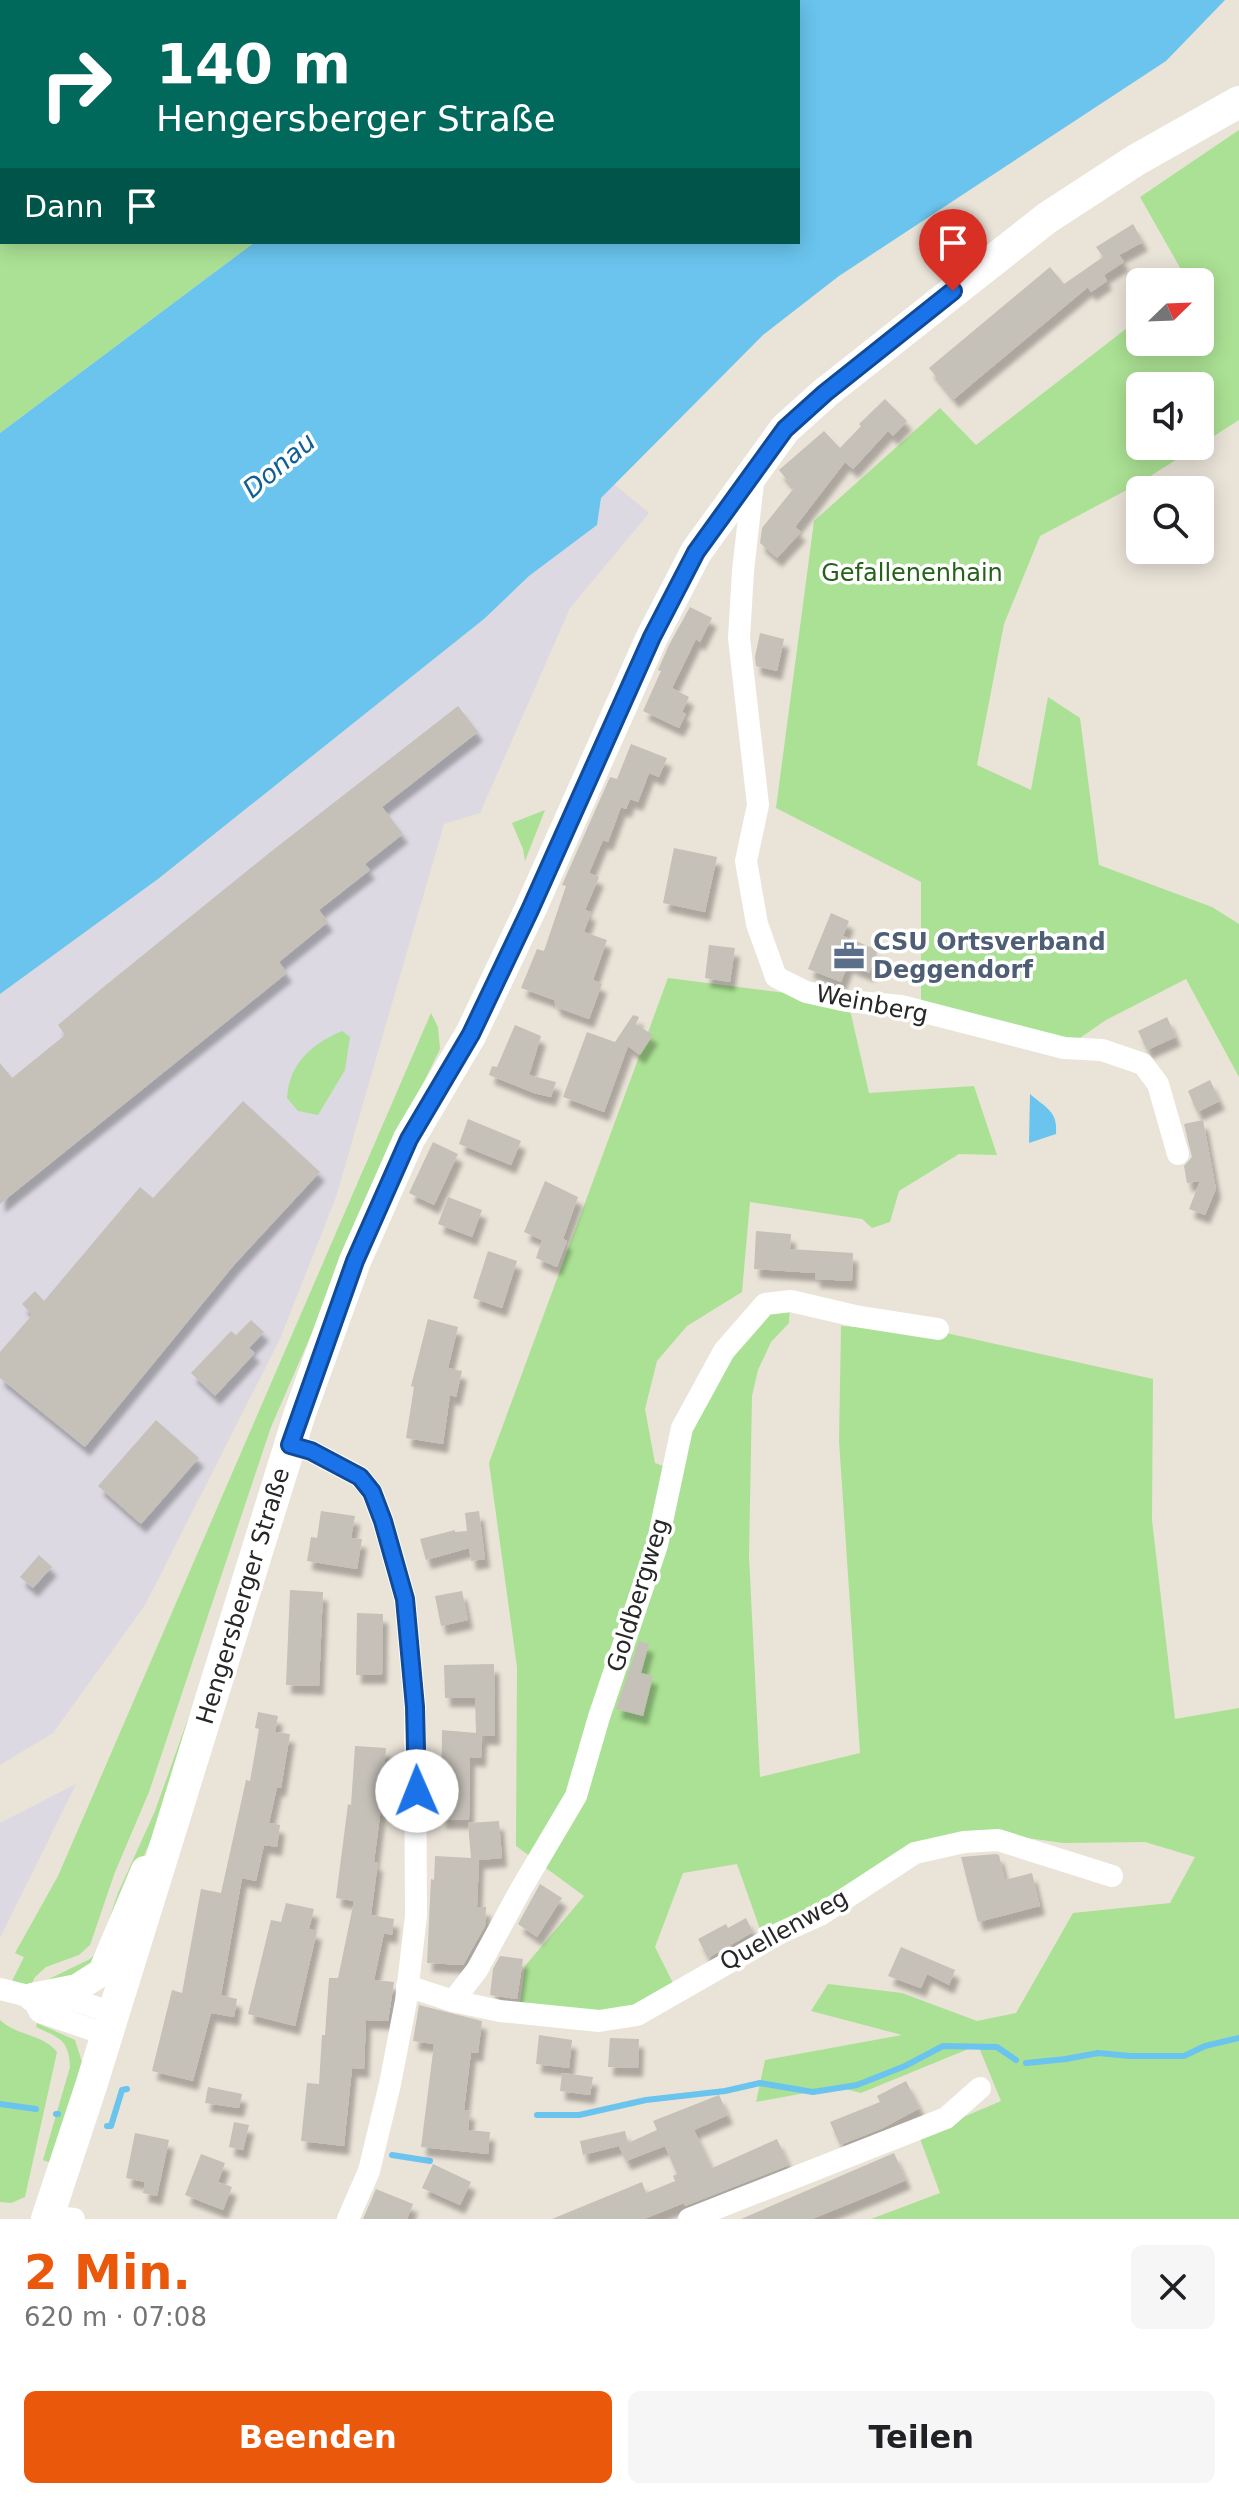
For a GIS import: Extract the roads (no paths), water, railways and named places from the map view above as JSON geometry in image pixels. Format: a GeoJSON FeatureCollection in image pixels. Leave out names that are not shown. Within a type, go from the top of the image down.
{"type":"FeatureCollection","features":[{"type":"Feature","properties":{"kind":"main road","name":"Hengersberger Straße"},"geometry":{"type":"LineString","coordinates":[[56,2218],[109,2024],[290,1445],[355,1261],[409,1139],[471,1034],[652,637],[696,552],[785,429],[825,393],[1047,218],[1136,160],[1239,102]]}},
{"type":"Feature","properties":{"kind":"street","name":"Weinberg"},"geometry":{"type":"LineString","coordinates":[[755,469],[739,638],[758,805],[746,861],[757,924],[776,977],[806,992],[847,1001],[901,1006],[1064,1048],[1102,1050],[1143,1064],[1158,1084],[1178,1154]]}},
{"type":"Feature","properties":{"kind":"street","name":"Goldbergweg"},"geometry":{"type":"LineString","coordinates":[[453,2001],[477,1970],[576,1796],[657,1545],[682,1428],[724,1351],[765,1304],[791,1301],[855,1316],[938,1329]]}},
{"type":"Feature","properties":{"kind":"street"},"geometry":{"type":"LineString","coordinates":[[290,1445],[311,1451],[360,1477],[372,1492],[405,1599],[415,1707],[416,1916],[407,1986],[390,2084],[369,2171],[348,2219]]}},
{"type":"Feature","properties":{"kind":"street","name":"Quellenweg"},"geometry":{"type":"LineString","coordinates":[[453,2001],[500,2011],[599,2021],[637,2015],[772,1937],[820,1915],[915,1853],[964,1842],[998,1840],[1112,1876]]}},
{"type":"Feature","properties":{"kind":"street","name":"Hengersberger Straße"},"geometry":{"type":"LineString","coordinates":[[32,1997],[77,1988],[102,1972],[142,1872],[163,1853]]}},
{"type":"Feature","properties":{"kind":"street"},"geometry":{"type":"LineString","coordinates":[[407,1986],[453,2001]]}},
{"type":"Feature","properties":{"kind":"street"},"geometry":{"type":"LineString","coordinates":[[0,1989],[32,1997],[40,2012],[109,2024]]}},
{"type":"Feature","properties":{"kind":"street"},"geometry":{"type":"LineString","coordinates":[[689,2219],[946,2118],[980,2088]]}},
{"type":"Feature","properties":{"kind":"water","name":"Donau"},"geometry":{"type":"Polygon","coordinates":[[[800,0],[1225,0],[1166,61],[839,276],[763,335],[601,498],[597,525],[529,576],[484,619],[158,879],[0,994],[0,433],[252,244],[800,244],[800,0]]]}},
{"type":"Feature","properties":{"kind":"water"},"geometry":{"type":"Polygon","coordinates":[[[1030,1094],[1053,1115],[1056,1134],[1029,1143],[1030,1094]]]}},
{"type":"Feature","properties":{"kind":"waterway"},"geometry":{"type":"LineString","coordinates":[[1026,2063],[1098,2053],[1184,2056],[1205,2046],[1239,2038]]}},
{"type":"Feature","properties":{"kind":"waterway"},"geometry":{"type":"LineString","coordinates":[[537,2115],[579,2115],[646,2100],[725,2091],[760,2083],[813,2092],[857,2085],[905,2066],[943,2046],[997,2047],[1016,2060]]}},
{"type":"Feature","properties":{"kind":"waterway"},"geometry":{"type":"LineString","coordinates":[[107,2126],[111,2126],[122,2090],[127,2089]]}},
{"type":"Feature","properties":{"kind":"waterway"},"geometry":{"type":"LineString","coordinates":[[0,2104],[36,2109]]}},
{"type":"Feature","properties":{"kind":"waterway"},"geometry":{"type":"LineString","coordinates":[[392,2155],[430,2161]]}},
{"type":"Feature","properties":{"kind":"place","name":"CSU Ortsverband Deggendorf"},"geometry":{"type":"Point","coordinates":[849,956]}},
{"type":"Feature","properties":{"kind":"park label","name":"Gefallenenhain"},"geometry":{"type":"Point","coordinates":[912,573]}}]}
